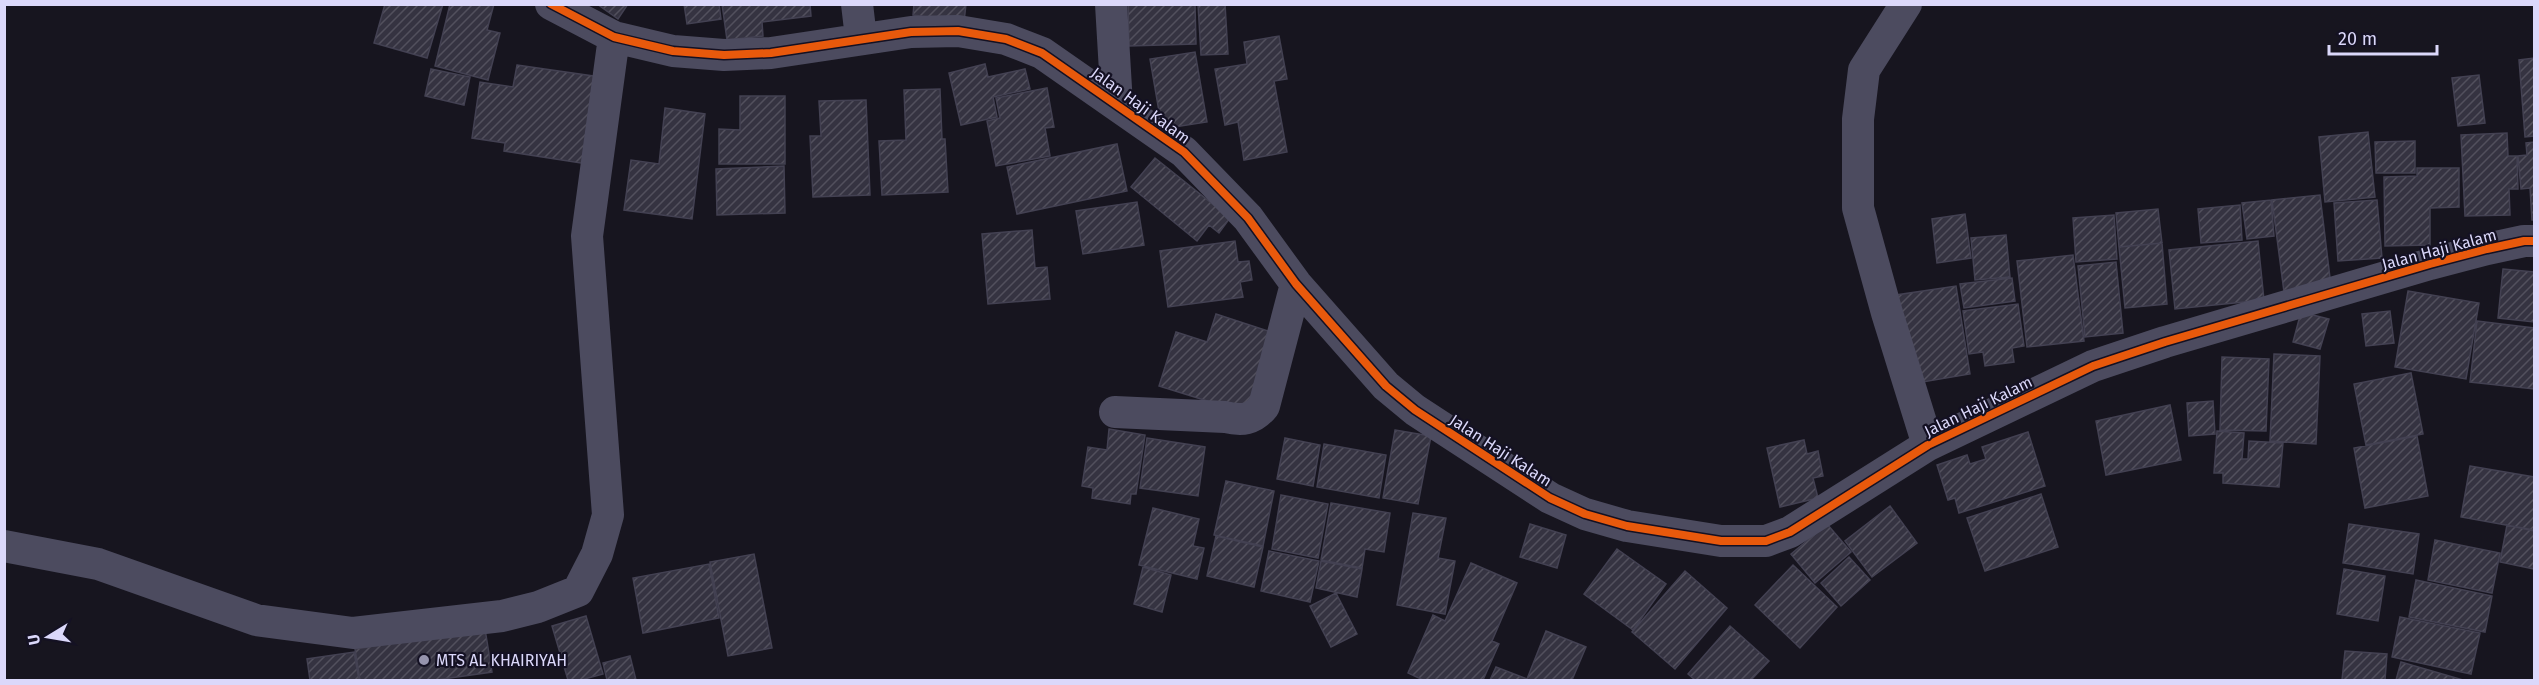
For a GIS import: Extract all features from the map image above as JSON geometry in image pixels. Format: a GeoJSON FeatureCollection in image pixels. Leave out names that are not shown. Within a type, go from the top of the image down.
{"type":"FeatureCollection","features":[{"type":"Feature","properties":{"kind":"street","name":"Jalan Haji Kalam"},"geometry":{"type":"LineString","coordinates":[[551,4],[614,37],[673,51],[724,54],[771,53],[911,32],[958,31],[1006,39],[1042,53],[1184,152],[1248,218],[1296,284],[1386,386],[1415,410],[1550,498],[1585,514],[1627,526],[1720,541],[1766,541],[1790,532],[1929,444],[2094,366],[2165,342],[2430,264],[2487,249],[2524,241],[2535,241]]}},
{"type":"Feature","properties":{"kind":"street"},"geometry":{"type":"LineString","coordinates":[[857,4],[861,38]]}},
{"type":"Feature","properties":{"kind":"street"},"geometry":{"type":"LineString","coordinates":[[1111,4],[1117,105]]}},
{"type":"Feature","properties":{"kind":"street"},"geometry":{"type":"LineString","coordinates":[[1906,4],[1864,70],[1858,119],[1858,208],[1887,314],[1929,444]]}},
{"type":"Feature","properties":{"kind":"street"},"geometry":{"type":"LineString","coordinates":[[4,546],[98,564],[256,620],[353,633],[502,616],[538,607],[578,591],[597,554],[608,515],[587,236],[614,37]]}},
{"type":"Feature","properties":{"kind":"street"},"geometry":{"type":"LineString","coordinates":[[1115,412],[1225,417],[1240,420],[1256,416],[1264,406],[1296,284]]}},
{"type":"Feature","properties":{"kind":"building"},"geometry":{"type":"Polygon","coordinates":[[[385,4],[443,4],[427,58],[374,43],[385,4]]]}},
{"type":"Feature","properties":{"kind":"building"},"geometry":{"type":"Polygon","coordinates":[[[450,4],[494,4],[487,30],[500,33],[488,80],[435,66],[450,4]]]}},
{"type":"Feature","properties":{"kind":"building"},"geometry":{"type":"Polygon","coordinates":[[[597,4],[628,4],[618,19],[597,4]]]}},
{"type":"Feature","properties":{"kind":"building"},"geometry":{"type":"Polygon","coordinates":[[[684,4],[719,4],[721,19],[687,24],[684,4]]]}},
{"type":"Feature","properties":{"kind":"building"},"geometry":{"type":"Polygon","coordinates":[[[722,4],[810,4],[811,16],[762,22],[763,36],[727,40],[722,4]]]}},
{"type":"Feature","properties":{"kind":"building"},"geometry":{"type":"Polygon","coordinates":[[[914,4],[966,4],[964,22],[913,15],[914,4]]]}},
{"type":"Feature","properties":{"kind":"building"},"geometry":{"type":"Polygon","coordinates":[[[1128,4],[1195,4],[1196,44],[1129,46],[1128,4]]]}},
{"type":"Feature","properties":{"kind":"building"},"geometry":{"type":"Polygon","coordinates":[[[1198,4],[1225,4],[1228,54],[1201,55],[1198,4]]]}},
{"type":"Feature","properties":{"kind":"building"},"geometry":{"type":"Polygon","coordinates":[[[1279,36],[1287,79],[1274,81],[1287,152],[1244,160],[1238,122],[1225,125],[1215,69],[1247,64],[1244,42],[1279,36]]]}},
{"type":"Feature","properties":{"kind":"building"},"geometry":{"type":"Polygon","coordinates":[[[1195,52],[1207,122],[1162,129],[1150,59],[1195,52]]]}},
{"type":"Feature","properties":{"kind":"building"},"geometry":{"type":"Polygon","coordinates":[[[2534,58],[2534,136],[2525,137],[2519,60],[2534,58]]]}},
{"type":"Feature","properties":{"kind":"building"},"geometry":{"type":"Polygon","coordinates":[[[985,64],[988,77],[1025,69],[1030,89],[993,97],[997,117],[961,125],[949,73],[985,64]]]}},
{"type":"Feature","properties":{"kind":"building"},"geometry":{"type":"Polygon","coordinates":[[[517,65],[600,77],[587,164],[504,151],[505,143],[472,138],[480,82],[513,87],[517,65]]]}},
{"type":"Feature","properties":{"kind":"building"},"geometry":{"type":"Polygon","coordinates":[[[431,69],[470,77],[464,105],[425,96],[431,69]]]}},
{"type":"Feature","properties":{"kind":"building"},"geometry":{"type":"Polygon","coordinates":[[[2479,75],[2485,123],[2458,126],[2452,78],[2479,75]]]}},
{"type":"Feature","properties":{"kind":"building"},"geometry":{"type":"Polygon","coordinates":[[[1047,88],[1054,127],[1045,128],[1050,156],[996,166],[987,121],[1000,118],[996,98],[1047,88]]]}},
{"type":"Feature","properties":{"kind":"building"},"geometry":{"type":"Polygon","coordinates":[[[940,89],[942,139],[945,139],[948,192],[882,195],[879,141],[906,140],[904,90],[940,89]]]}},
{"type":"Feature","properties":{"kind":"building"},"geometry":{"type":"Polygon","coordinates":[[[740,96],[785,96],[785,164],[719,164],[719,129],[740,130],[740,96]]]}},
{"type":"Feature","properties":{"kind":"building"},"geometry":{"type":"Polygon","coordinates":[[[866,100],[870,195],[813,197],[810,136],[821,136],[819,101],[866,100]]]}},
{"type":"Feature","properties":{"kind":"building"},"geometry":{"type":"Polygon","coordinates":[[[665,108],[705,114],[692,219],[624,210],[631,160],[659,164],[665,108]]]}},
{"type":"Feature","properties":{"kind":"building"},"geometry":{"type":"Polygon","coordinates":[[[2368,132],[2375,197],[2325,202],[2319,137],[2368,132]]]}},
{"type":"Feature","properties":{"kind":"building"},"geometry":{"type":"Polygon","coordinates":[[[2507,133],[2508,156],[2517,156],[2518,189],[2509,189],[2510,215],[2465,216],[2461,135],[2507,133]]]}},
{"type":"Feature","properties":{"kind":"building"},"geometry":{"type":"Polygon","coordinates":[[[2415,141],[2415,173],[2376,173],[2375,142],[2415,141]]]}},
{"type":"Feature","properties":{"kind":"building"},"geometry":{"type":"Polygon","coordinates":[[[2534,142],[2534,220],[2532,220],[2530,188],[2521,189],[2518,156],[2527,155],[2526,143],[2534,142]]]}},
{"type":"Feature","properties":{"kind":"building"},"geometry":{"type":"Polygon","coordinates":[[[1117,144],[1127,191],[1017,214],[1007,167],[1117,144]]]}},
{"type":"Feature","properties":{"kind":"building"},"geometry":{"type":"Polygon","coordinates":[[[1155,158],[1230,218],[1219,233],[1209,225],[1197,241],[1131,187],[1155,158]]]}},
{"type":"Feature","properties":{"kind":"building"},"geometry":{"type":"Polygon","coordinates":[[[784,166],[785,213],[717,215],[716,169],[784,166]]]}},
{"type":"Feature","properties":{"kind":"building"},"geometry":{"type":"Polygon","coordinates":[[[2417,168],[2459,168],[2459,207],[2430,208],[2430,245],[2385,246],[2384,177],[2417,176],[2417,168]]]}},
{"type":"Feature","properties":{"kind":"building"},"geometry":{"type":"Polygon","coordinates":[[[2320,195],[2331,286],[2284,292],[2272,200],[2320,195]]]}},
{"type":"Feature","properties":{"kind":"building"},"geometry":{"type":"Polygon","coordinates":[[[2271,200],[2274,236],[2247,239],[2242,203],[2271,200]]]}},
{"type":"Feature","properties":{"kind":"building"},"geometry":{"type":"Polygon","coordinates":[[[2377,200],[2382,258],[2338,261],[2334,203],[2377,200]]]}},
{"type":"Feature","properties":{"kind":"building"},"geometry":{"type":"Polygon","coordinates":[[[1137,202],[1144,245],[1083,254],[1076,211],[1137,202]]]}},
{"type":"Feature","properties":{"kind":"building"},"geometry":{"type":"Polygon","coordinates":[[[2240,205],[2242,240],[2201,243],[2198,209],[2240,205]]]}},
{"type":"Feature","properties":{"kind":"building"},"geometry":{"type":"Polygon","coordinates":[[[2158,209],[2162,243],[2119,247],[2116,213],[2158,209]]]}},
{"type":"Feature","properties":{"kind":"building"},"geometry":{"type":"Polygon","coordinates":[[[1965,214],[1971,258],[1937,263],[1932,219],[1965,214]]]}},
{"type":"Feature","properties":{"kind":"building"},"geometry":{"type":"Polygon","coordinates":[[[2114,215],[2117,259],[2076,262],[2073,218],[2114,215]]]}},
{"type":"Feature","properties":{"kind":"building"},"geometry":{"type":"Polygon","coordinates":[[[1032,230],[1035,268],[1047,267],[1050,299],[988,304],[982,234],[1032,230]]]}},
{"type":"Feature","properties":{"kind":"building"},"geometry":{"type":"Polygon","coordinates":[[[2006,235],[2010,277],[1975,280],[1971,238],[2006,235]]]}},
{"type":"Feature","properties":{"kind":"building"},"geometry":{"type":"Polygon","coordinates":[[[1235,241],[1238,262],[1249,261],[1252,280],[1240,282],[1243,297],[1168,307],[1160,251],[1235,241]]]}},
{"type":"Feature","properties":{"kind":"building"},"geometry":{"type":"Polygon","coordinates":[[[2258,241],[2264,300],[2175,309],[2169,250],[2258,241]]]}},
{"type":"Feature","properties":{"kind":"building"},"geometry":{"type":"Polygon","coordinates":[[[2162,243],[2167,304],[2125,308],[2119,247],[2162,243]]]}},
{"type":"Feature","properties":{"kind":"building"},"geometry":{"type":"Polygon","coordinates":[[[2073,255],[2084,341],[2027,347],[2017,261],[2073,255]]]}},
{"type":"Feature","properties":{"kind":"building"},"geometry":{"type":"Polygon","coordinates":[[[2116,262],[2123,333],[2085,337],[2078,266],[2116,262]]]}},
{"type":"Feature","properties":{"kind":"building"},"geometry":{"type":"Polygon","coordinates":[[[2503,269],[2534,272],[2534,322],[2498,318],[2503,269]]]}},
{"type":"Feature","properties":{"kind":"building"},"geometry":{"type":"Polygon","coordinates":[[[2012,278],[2015,301],[1964,308],[1960,284],[2012,278]]]}},
{"type":"Feature","properties":{"kind":"building"},"geometry":{"type":"Polygon","coordinates":[[[1956,286],[1970,374],[1911,384],[1896,295],[1956,286]]]}},
{"type":"Feature","properties":{"kind":"building"},"geometry":{"type":"Polygon","coordinates":[[[2408,291],[2479,303],[2466,379],[2395,367],[2408,291]]]}},
{"type":"Feature","properties":{"kind":"building"},"geometry":{"type":"Polygon","coordinates":[[[2018,304],[2024,346],[2012,348],[2014,362],[1985,366],[1983,352],[1969,354],[1963,311],[2018,304]]]}},
{"type":"Feature","properties":{"kind":"building"},"geometry":{"type":"Polygon","coordinates":[[[2390,311],[2394,343],[2366,346],[2362,314],[2390,311]]]}},
{"type":"Feature","properties":{"kind":"building"},"geometry":{"type":"Polygon","coordinates":[[[2301,312],[2329,319],[2320,349],[2293,342],[2301,312]]]}},
{"type":"Feature","properties":{"kind":"building"},"geometry":{"type":"Polygon","coordinates":[[[1216,314],[1271,332],[1246,413],[1159,386],[1176,332],[1207,342],[1216,314]]]}},
{"type":"Feature","properties":{"kind":"building"},"geometry":{"type":"Polygon","coordinates":[[[2477,321],[2534,328],[2534,389],[2470,382],[2477,321]]]}},
{"type":"Feature","properties":{"kind":"building"},"geometry":{"type":"Polygon","coordinates":[[[2274,354],[2320,356],[2316,444],[2270,441],[2274,354]]]}},
{"type":"Feature","properties":{"kind":"building"},"geometry":{"type":"Polygon","coordinates":[[[2222,357],[2269,359],[2266,431],[2220,430],[2222,357]]]}},
{"type":"Feature","properties":{"kind":"building"},"geometry":{"type":"Polygon","coordinates":[[[2411,373],[2423,434],[2366,445],[2354,384],[2411,373]]]}},
{"type":"Feature","properties":{"kind":"building"},"geometry":{"type":"Polygon","coordinates":[[[2213,401],[2215,434],[2189,436],[2187,403],[2213,401]]]}},
{"type":"Feature","properties":{"kind":"building"},"geometry":{"type":"Polygon","coordinates":[[[2170,405],[2181,460],[2106,475],[2096,421],[2170,405]]]}},
{"type":"Feature","properties":{"kind":"building"},"geometry":{"type":"Polygon","coordinates":[[[1109,429],[1145,435],[1136,494],[1131,494],[1130,504],[1092,498],[1093,488],[1082,486],[1088,447],[1107,450],[1109,429]]]}},
{"type":"Feature","properties":{"kind":"building"},"geometry":{"type":"Polygon","coordinates":[[[1395,430],[1431,436],[1418,504],[1383,498],[1395,430]]]}},
{"type":"Feature","properties":{"kind":"building"},"geometry":{"type":"Polygon","coordinates":[[[2217,431],[2244,433],[2242,459],[2248,459],[2249,441],[2283,443],[2279,487],[2223,483],[2223,473],[2214,473],[2217,431]]]}},
{"type":"Feature","properties":{"kind":"building"},"geometry":{"type":"Polygon","coordinates":[[[2028,432],[2045,486],[1959,513],[1955,498],[1948,500],[1937,465],[1967,455],[1970,464],[1986,459],[1982,447],[2028,432]]]}},
{"type":"Feature","properties":{"kind":"building"},"geometry":{"type":"Polygon","coordinates":[[[2417,436],[2428,496],[2365,508],[2354,448],[2417,436]]]}},
{"type":"Feature","properties":{"kind":"building"},"geometry":{"type":"Polygon","coordinates":[[[1147,438],[1205,447],[1198,496],[1140,488],[1147,438]]]}},
{"type":"Feature","properties":{"kind":"building"},"geometry":{"type":"Polygon","coordinates":[[[1285,438],[1320,445],[1313,486],[1277,479],[1285,438]]]}},
{"type":"Feature","properties":{"kind":"building"},"geometry":{"type":"Polygon","coordinates":[[[1804,440],[1807,454],[1818,451],[1823,476],[1813,478],[1818,498],[1780,507],[1767,448],[1804,440]]]}},
{"type":"Feature","properties":{"kind":"building"},"geometry":{"type":"Polygon","coordinates":[[[1324,444],[1386,455],[1379,498],[1317,487],[1324,444]]]}},
{"type":"Feature","properties":{"kind":"building"},"geometry":{"type":"Polygon","coordinates":[[[2470,466],[2534,477],[2534,530],[2461,517],[2470,466]]]}},
{"type":"Feature","properties":{"kind":"building"},"geometry":{"type":"Polygon","coordinates":[[[1226,481],[1274,491],[1263,546],[1214,535],[1226,481]]]}},
{"type":"Feature","properties":{"kind":"building"},"geometry":{"type":"Polygon","coordinates":[[[2041,494],[2058,547],[1985,571],[1967,518],[2041,494]]]}},
{"type":"Feature","properties":{"kind":"building"},"geometry":{"type":"Polygon","coordinates":[[[1281,495],[1328,504],[1318,558],[1272,549],[1281,495]]]}},
{"type":"Feature","properties":{"kind":"building"},"geometry":{"type":"Polygon","coordinates":[[[1331,503],[1390,513],[1384,552],[1365,549],[1362,568],[1321,560],[1331,503]]]}},
{"type":"Feature","properties":{"kind":"building"},"geometry":{"type":"Polygon","coordinates":[[[1890,506],[1917,543],[1872,577],[1845,541],[1890,506]]]}},
{"type":"Feature","properties":{"kind":"building"},"geometry":{"type":"Polygon","coordinates":[[[1153,508],[1199,519],[1193,546],[1204,548],[1197,579],[1139,565],[1153,508]]]}},
{"type":"Feature","properties":{"kind":"building"},"geometry":{"type":"Polygon","coordinates":[[[1413,513],[1446,518],[1438,558],[1455,561],[1445,614],[1397,605],[1413,513]]]}},
{"type":"Feature","properties":{"kind":"building"},"geometry":{"type":"Polygon","coordinates":[[[1530,524],[1566,535],[1557,568],[1520,557],[1530,524]]]}},
{"type":"Feature","properties":{"kind":"building"},"geometry":{"type":"Polygon","coordinates":[[[1827,524],[1851,552],[1815,583],[1791,554],[1827,524]]]}},
{"type":"Feature","properties":{"kind":"building"},"geometry":{"type":"Polygon","coordinates":[[[2349,524],[2419,534],[2413,574],[2343,563],[2349,524]]]}},
{"type":"Feature","properties":{"kind":"building"},"geometry":{"type":"Polygon","coordinates":[[[2507,525],[2534,531],[2534,569],[2500,562],[2507,525]]]}},
{"type":"Feature","properties":{"kind":"building"},"geometry":{"type":"Polygon","coordinates":[[[1216,536],[1263,547],[1254,587],[1207,576],[1216,536]]]}},
{"type":"Feature","properties":{"kind":"building"},"geometry":{"type":"Polygon","coordinates":[[[2435,540],[2500,553],[2492,593],[2428,580],[2435,540]]]}},
{"type":"Feature","properties":{"kind":"building"},"geometry":{"type":"Polygon","coordinates":[[[1617,549],[1666,584],[1633,630],[1584,594],[1617,549]]]}},
{"type":"Feature","properties":{"kind":"building"},"geometry":{"type":"Polygon","coordinates":[[[1269,551],[1319,561],[1310,602],[1261,591],[1269,551]]]}},
{"type":"Feature","properties":{"kind":"building"},"geometry":{"type":"Polygon","coordinates":[[[754,554],[772,648],[728,656],[710,562],[754,554]]]}},
{"type":"Feature","properties":{"kind":"building"},"geometry":{"type":"Polygon","coordinates":[[[1849,557],[1870,580],[1841,606],[1821,583],[1849,557]]]}},
{"type":"Feature","properties":{"kind":"building"},"geometry":{"type":"Polygon","coordinates":[[[1321,561],[1362,569],[1357,597],[1316,588],[1321,561]]]}},
{"type":"Feature","properties":{"kind":"building"},"geometry":{"type":"Polygon","coordinates":[[[1471,563],[1517,583],[1492,641],[1499,644],[1483,680],[1423,680],[1408,673],[1433,615],[1445,621],[1471,563]]]}},
{"type":"Feature","properties":{"kind":"building"},"geometry":{"type":"Polygon","coordinates":[[[709,564],[719,618],[643,633],[633,578],[709,564]]]}},
{"type":"Feature","properties":{"kind":"building"},"geometry":{"type":"Polygon","coordinates":[[[1793,565],[1837,607],[1800,648],[1755,605],[1793,565]]]}},
{"type":"Feature","properties":{"kind":"building"},"geometry":{"type":"Polygon","coordinates":[[[1143,567],[1171,575],[1162,612],[1134,604],[1143,567]]]}},
{"type":"Feature","properties":{"kind":"building"},"geometry":{"type":"Polygon","coordinates":[[[2344,569],[2385,576],[2378,621],[2337,614],[2344,569]]]}},
{"type":"Feature","properties":{"kind":"building"},"geometry":{"type":"Polygon","coordinates":[[[1685,571],[1727,608],[1675,669],[1632,632],[1685,571]]]}},
{"type":"Feature","properties":{"kind":"building"},"geometry":{"type":"Polygon","coordinates":[[[2416,580],[2492,596],[2485,632],[2409,617],[2416,580]]]}},
{"type":"Feature","properties":{"kind":"building"},"geometry":{"type":"Polygon","coordinates":[[[1336,593],[1357,634],[1331,647],[1310,606],[1336,593]]]}},
{"type":"Feature","properties":{"kind":"building"},"geometry":{"type":"Polygon","coordinates":[[[586,616],[603,674],[581,680],[568,680],[552,626],[586,616]]]}},
{"type":"Feature","properties":{"kind":"building"},"geometry":{"type":"Polygon","coordinates":[[[2400,617],[2480,633],[2471,674],[2392,657],[2400,617]]]}},
{"type":"Feature","properties":{"kind":"building"},"geometry":{"type":"Polygon","coordinates":[[[1730,626],[1769,661],[1751,680],[1695,680],[1688,674],[1730,626]]]}},
{"type":"Feature","properties":{"kind":"building","name":"MTS AL KHAIRIYAH"},"geometry":{"type":"Polygon","coordinates":[[[485,629],[492,672],[436,680],[360,680],[355,649],[485,629]]]}},
{"type":"Feature","properties":{"kind":"building"},"geometry":{"type":"Polygon","coordinates":[[[1546,631],[1586,647],[1572,680],[1490,680],[1496,667],[1527,679],[1546,631]]]}},
{"type":"Feature","properties":{"kind":"building"},"geometry":{"type":"Polygon","coordinates":[[[2345,651],[2387,654],[2385,680],[2342,680],[2345,651]]]}},
{"type":"Feature","properties":{"kind":"building"},"geometry":{"type":"Polygon","coordinates":[[[354,652],[359,680],[310,680],[307,659],[354,652]]]}},
{"type":"Feature","properties":{"kind":"building"},"geometry":{"type":"Polygon","coordinates":[[[630,656],[636,680],[607,680],[603,663],[630,656]]]}},
{"type":"Feature","properties":{"kind":"building"},"geometry":{"type":"Polygon","coordinates":[[[2401,662],[2463,680],[2396,680],[2401,662]]]}},
{"type":"Feature","properties":{"kind":"cycle path"},"geometry":{"type":"LineString","coordinates":[[551,4],[614,37],[673,51],[724,55],[771,53],[911,32],[958,31],[1006,39],[1042,53],[1184,152],[1248,218],[1296,284],[1386,386],[1415,410],[1550,498],[1585,514],[1627,526],[1721,541],[1766,541],[1790,532],[1928,445],[2093,366],[2165,342],[2430,264],[2487,249],[2534,241]]}},
{"type":"Feature","properties":{"kind":"place","name":"MTS AL KHAIRIYAH"},"geometry":{"type":"Point","coordinates":[424,660]}}]}
